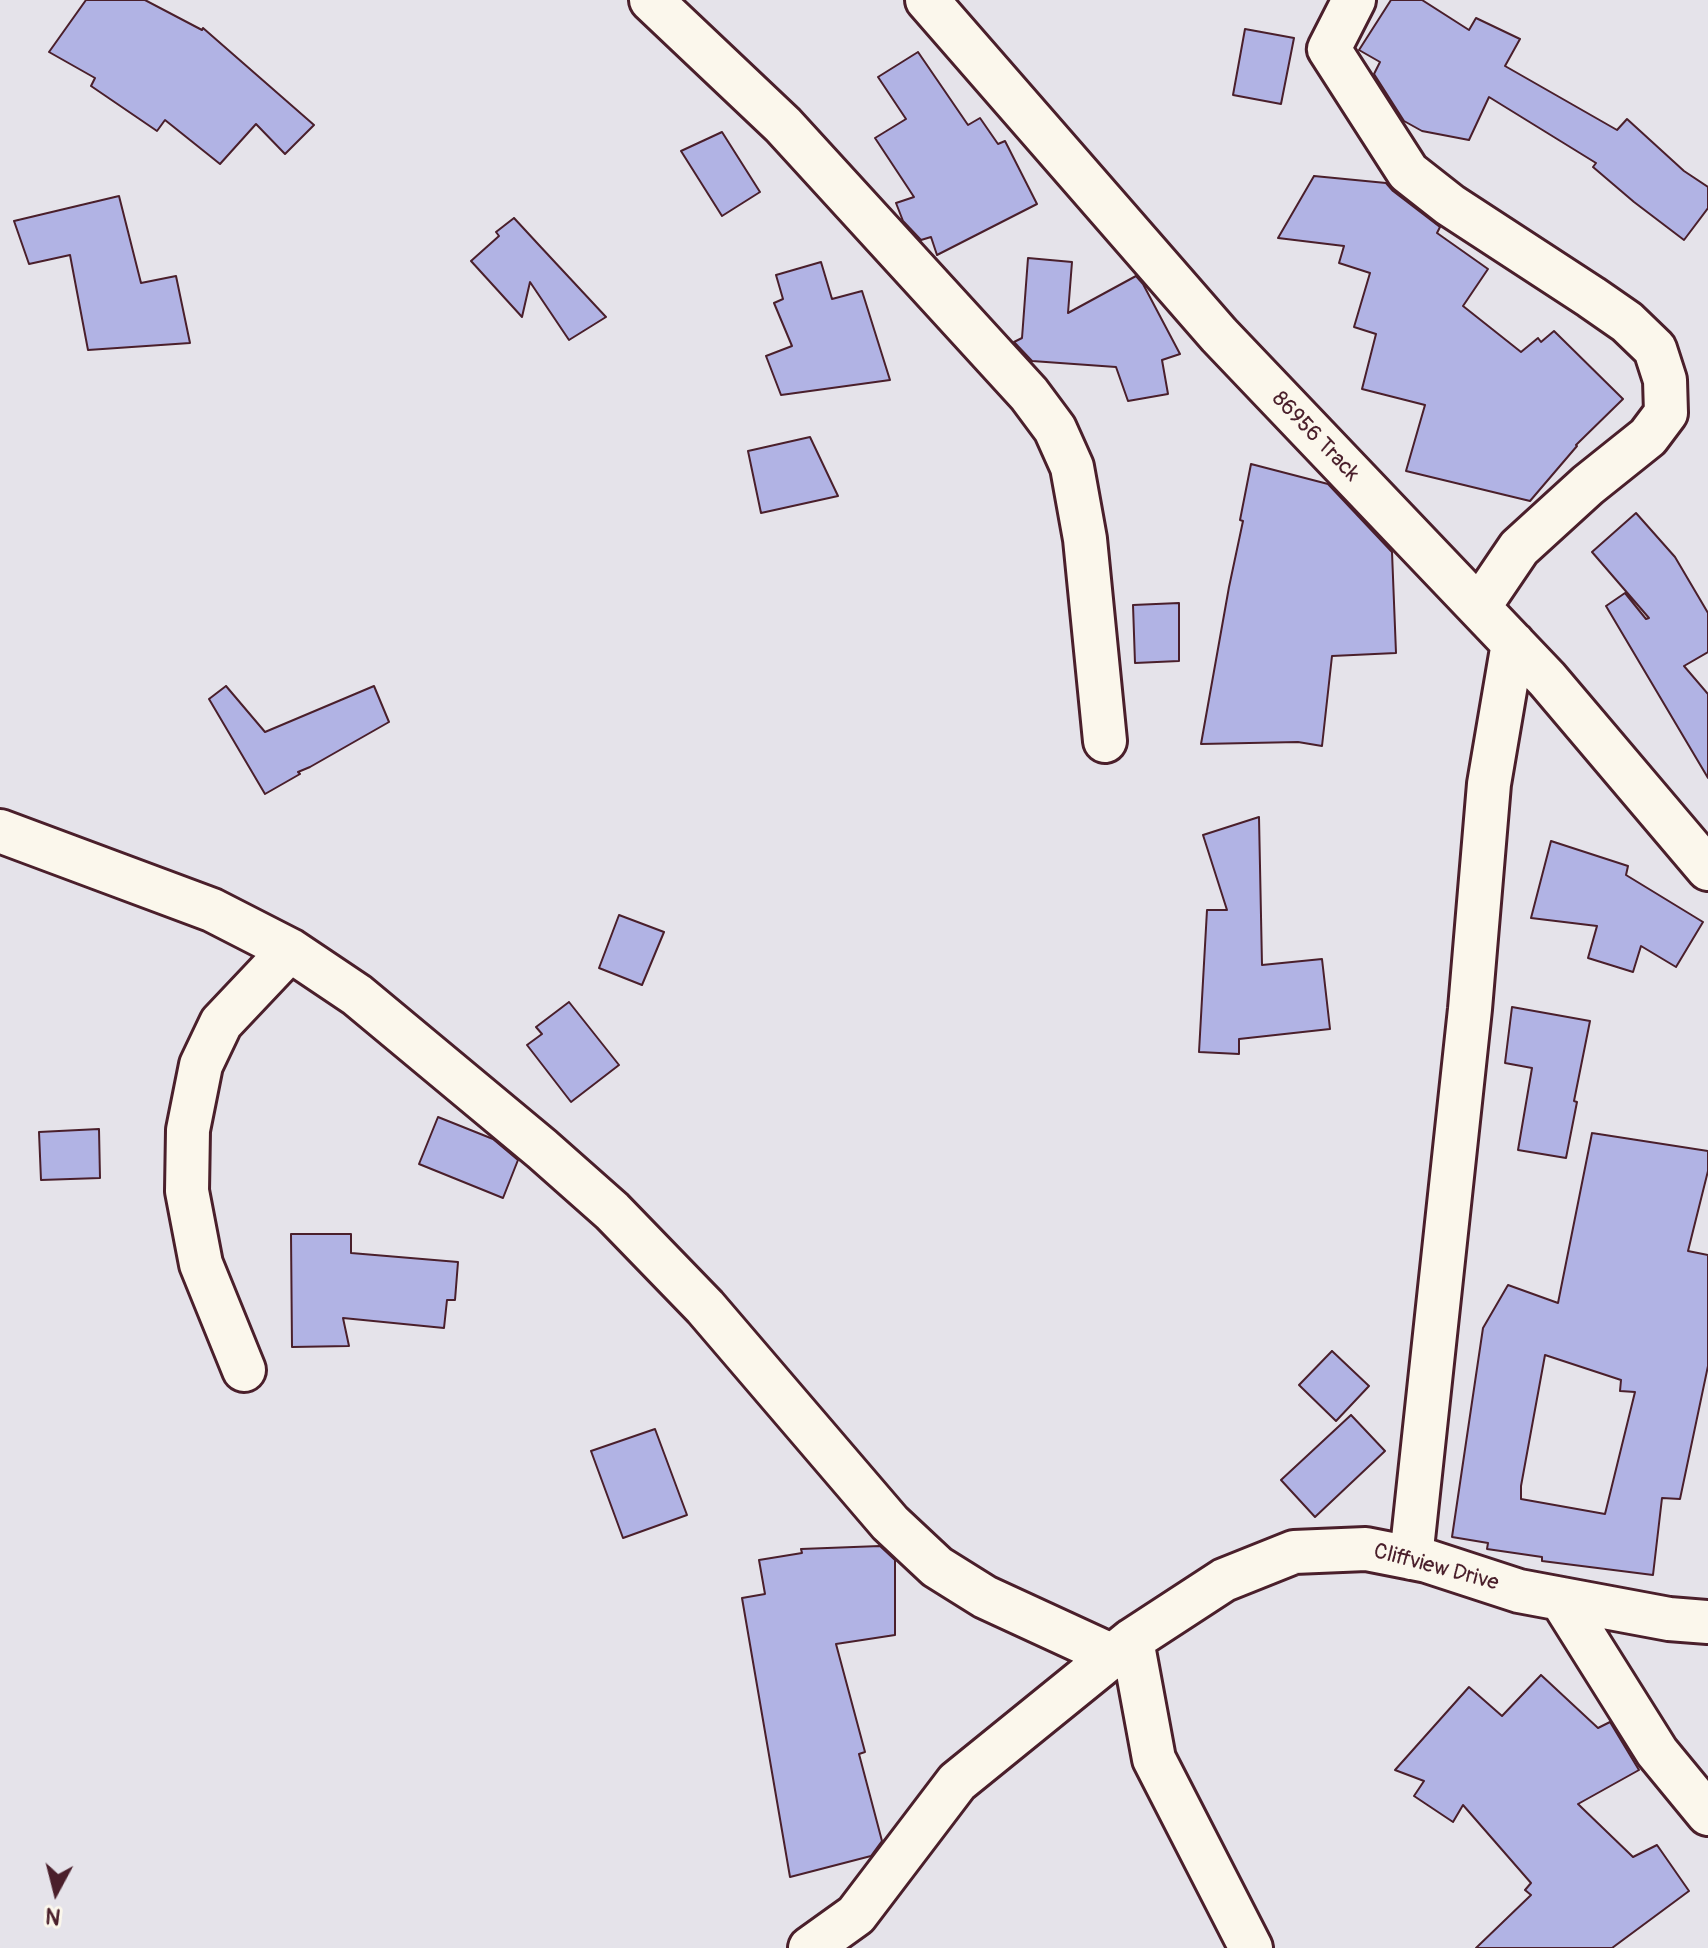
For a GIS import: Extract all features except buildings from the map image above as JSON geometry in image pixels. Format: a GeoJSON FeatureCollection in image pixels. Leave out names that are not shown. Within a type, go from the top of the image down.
{"type":"FeatureCollection","features":[{"type":"Feature","properties":{"kind":"street"},"geometry":{"type":"LineString","coordinates":[[651,0],[783,125],[1029,394],[1055,429],[1072,467],[1085,539],[1105,741]]}},
{"type":"Feature","properties":{"kind":"street","name":"86956 Track"},"geometry":{"type":"LineString","coordinates":[[927,0],[1219,335],[1547,679],[1708,869]]}},
{"type":"Feature","properties":{"kind":"street"},"geometry":{"type":"LineString","coordinates":[[1354,0],[1329,49],[1408,172],[1450,205],[1627,322],[1655,349],[1665,380],[1666,413],[1648,437],[1588,485],[1519,548],[1479,607]]}},
{"type":"Feature","properties":{"kind":"street"},"geometry":{"type":"LineString","coordinates":[[1411,1558],[1469,1024],[1489,784],[1513,643]]}},
{"type":"Feature","properties":{"kind":"street"},"geometry":{"type":"LineString","coordinates":[[0,831],[212,910],[290,950],[357,995],[612,1211],[705,1307],[890,1523],[937,1567],[985,1597],[1123,1648],[1154,1759],[1251,1948]]}},
{"type":"Feature","properties":{"kind":"street"},"geometry":{"type":"LineString","coordinates":[[244,1370],[201,1264],[187,1191],[188,1130],[201,1065],[221,1023],[290,950]]}},
{"type":"Feature","properties":{"kind":"street","name":"Cliffview Drive"},"geometry":{"type":"LineString","coordinates":[[810,1948],[856,1915],[957,1782],[1123,1648],[1224,1580],[1294,1552],[1366,1549],[1427,1561],[1519,1591],[1669,1619],[1708,1622]]}},
{"type":"Feature","properties":{"kind":"street"},"geometry":{"type":"LineString","coordinates":[[1561,1599],[1657,1752],[1708,1814]]}}]}
